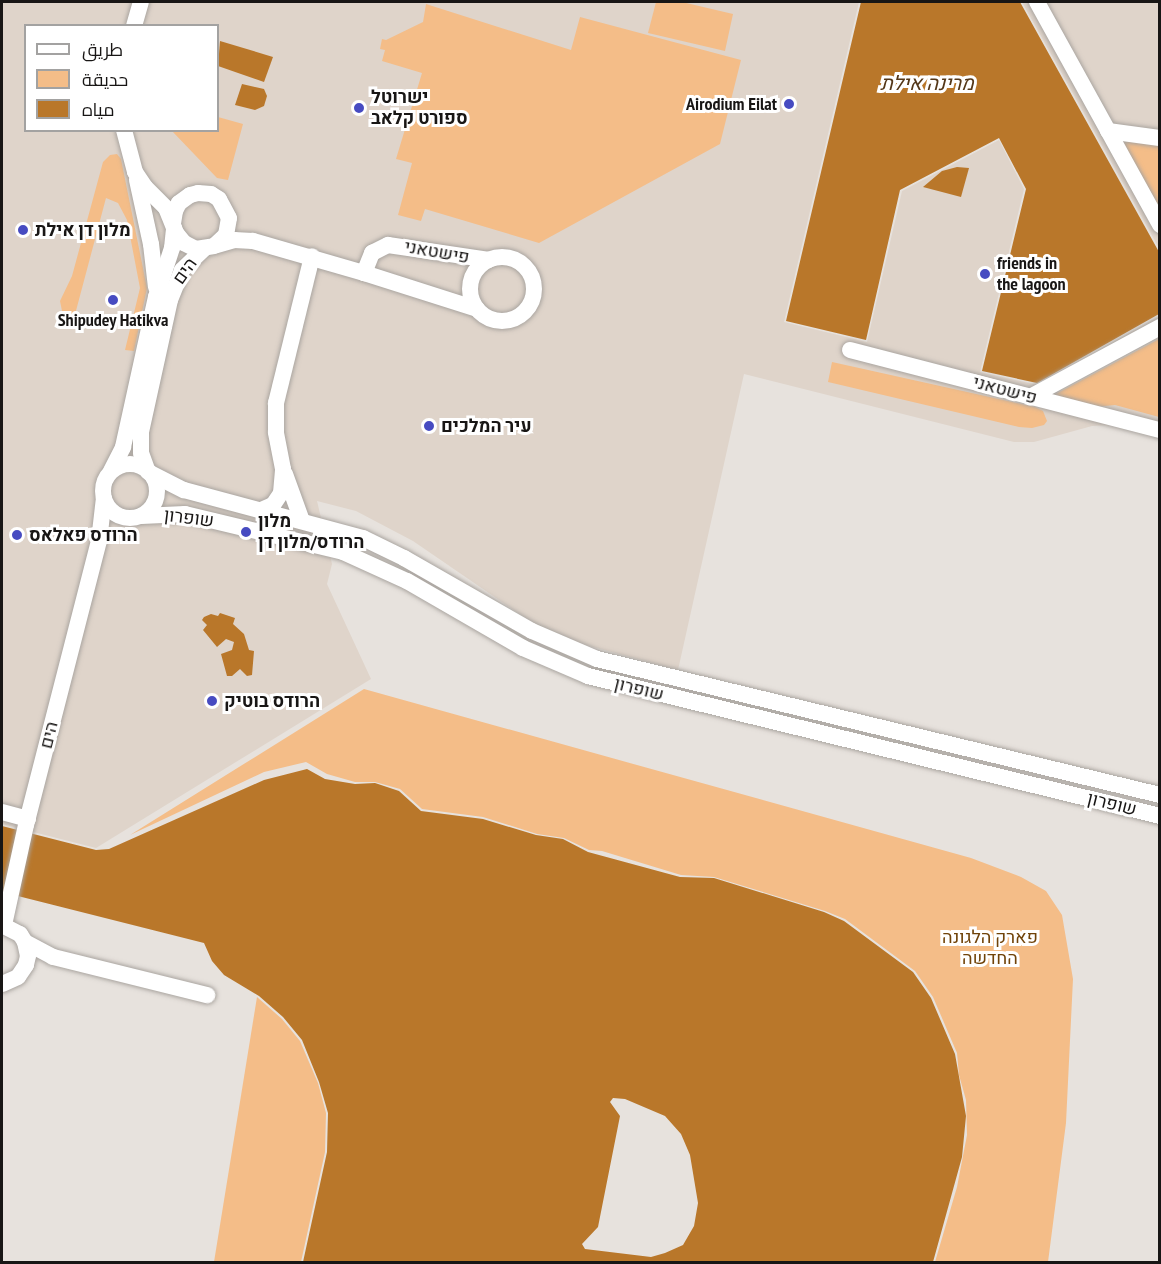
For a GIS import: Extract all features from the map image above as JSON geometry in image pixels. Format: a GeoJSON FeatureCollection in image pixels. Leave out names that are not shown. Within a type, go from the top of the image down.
{"type":"FeatureCollection","features":[{"type":"Feature","properties":{"kind":"street"},"geometry":{"type":"LineString","coordinates":[[135,24],[141,2]]}},
{"type":"Feature","properties":{"kind":"street"},"geometry":{"type":"LineString","coordinates":[[1036,2],[1160,225]]}},
{"type":"Feature","properties":{"kind":"street"},"geometry":{"type":"LineString","coordinates":[[1108,131],[1160,138]]}},
{"type":"Feature","properties":{"kind":"street","name":"הים"},"geometry":{"type":"LineString","coordinates":[[124,132],[151,244],[155,300]]}},
{"type":"Feature","properties":{"kind":"street","name":"הים"},"geometry":{"type":"LineString","coordinates":[[111,471],[123,447],[155,300],[171,255],[174,226],[166,208],[145,187],[132,162]]}},
{"type":"Feature","properties":{"kind":"street"},"geometry":{"type":"LineString","coordinates":[[228,213],[228,231],[210,247],[195,249],[183,243],[174,226],[175,211],[179,203],[194,194],[215,196],[228,213],[239,230],[253,241]]}},
{"type":"Feature","properties":{"kind":"street","name":"פישטאני"},"geometry":{"type":"LineString","coordinates":[[210,247],[238,239],[253,241],[312,256],[477,309]]}},
{"type":"Feature","properties":{"kind":"street","name":"פישטאני"},"geometry":{"type":"LineString","coordinates":[[364,273],[372,253],[388,245],[489,260]]}},
{"type":"Feature","properties":{"kind":"street","name":"הים"},"geometry":{"type":"LineString","coordinates":[[149,472],[141,453],[141,432],[170,300],[182,270],[210,247]]}},
{"type":"Feature","properties":{"kind":"street"},"geometry":{"type":"LineString","coordinates":[[302,521],[283,469],[276,428],[276,403],[312,256]]}},
{"type":"Feature","properties":{"kind":"street"},"geometry":{"type":"LineString","coordinates":[[504,257],[523,265],[533,283],[530,304],[515,318],[494,320],[477,309],[471,300],[471,279],[476,269],[489,260],[504,257]]}},
{"type":"Feature","properties":{"kind":"street"},"geometry":{"type":"LineString","coordinates":[[1030,397],[1160,327]]}},
{"type":"Feature","properties":{"kind":"street","name":"פישטאני"},"geometry":{"type":"LineString","coordinates":[[850,350],[1160,430]]}},
{"type":"Feature","properties":{"kind":"street"},"geometry":{"type":"LineString","coordinates":[[98,546],[117,526],[137,517],[151,508],[156,497],[156,484],[149,472],[131,464],[111,471],[104,481],[104,498],[116,515],[137,517]]}},
{"type":"Feature","properties":{"kind":"street"},"geometry":{"type":"LineString","coordinates":[[261,510],[273,505],[280,497],[283,469]]}},
{"type":"Feature","properties":{"kind":"street","name":"שופרון"},"geometry":{"type":"LineString","coordinates":[[149,472],[184,490],[363,538],[532,631],[597,659],[1160,795]]}},
{"type":"Feature","properties":{"kind":"street","name":"הים"},"geometry":{"type":"LineString","coordinates":[[3,925],[98,546],[104,498]]}},
{"type":"Feature","properties":{"kind":"street","name":"שופרון"},"geometry":{"type":"LineString","coordinates":[[137,517],[170,513],[191,514],[343,552],[407,581],[523,648],[588,676],[1160,816]]}},
{"type":"Feature","properties":{"kind":"street"},"geometry":{"type":"LineString","coordinates":[[2,812],[27,822]]}},
{"type":"Feature","properties":{"kind":"street"},"geometry":{"type":"LineString","coordinates":[[3,925],[17,931],[25,942],[44,953],[207,995]]}},
{"type":"Feature","properties":{"kind":"street"},"geometry":{"type":"LineString","coordinates":[[8,982],[28,956],[25,942]]}},
{"type":"Feature","properties":{"kind":"street"},"geometry":{"type":"LineString","coordinates":[[8,982],[53,964],[80,964]]}},
{"type":"Feature","properties":{"kind":"shaded area"},"geometry":{"type":"Polygon","coordinates":[[[2,2],[859,2],[784,322],[867,342],[902,191],[999,140],[1024,189],[980,372],[1038,385],[1159,316],[1159,437],[1112,425],[1092,426],[1034,442],[1014,442],[744,374],[678,670],[582,644],[540,628],[413,541],[356,511],[317,501],[332,564],[327,584],[371,679],[96,848],[2,824],[2,2]]]}},
{"type":"Feature","properties":{"kind":"shaded area"},"geometry":{"type":"Polygon","coordinates":[[[1022,2],[1159,2],[1159,248],[1022,2]]]}},
{"type":"Feature","properties":{"kind":"green space"},"geometry":{"type":"Polygon","coordinates":[[[656,2],[682,2],[733,14],[725,51],[648,33],[656,2]]]}},
{"type":"Feature","properties":{"kind":"green space"},"geometry":{"type":"Polygon","coordinates":[[[426,4],[571,50],[580,17],[741,60],[720,144],[539,243],[425,209],[421,221],[398,215],[412,163],[396,159],[422,73],[382,61],[385,50],[380,49],[382,39],[386,40],[423,22],[426,4]]]}},
{"type":"Feature","properties":{"kind":"green space"},"geometry":{"type":"Polygon","coordinates":[[[219,117],[243,124],[228,180],[217,178],[173,132],[219,132],[219,117]]]}},
{"type":"Feature","properties":{"kind":"green space"},"geometry":{"type":"Polygon","coordinates":[[[1119,137],[1159,143],[1159,209],[1119,137]]]}},
{"type":"Feature","properties":{"kind":"green space"},"geometry":{"type":"Polygon","coordinates":[[[117,154],[121,159],[147,288],[134,351],[125,350],[140,288],[127,220],[118,203],[106,198],[73,322],[63,316],[60,301],[72,276],[103,162],[110,155],[117,154]]]}},
{"type":"Feature","properties":{"kind":"green space"},"geometry":{"type":"Polygon","coordinates":[[[1159,339],[1159,417],[1115,405],[1085,408],[1052,396],[1159,339]]]}},
{"type":"Feature","properties":{"kind":"green space"},"geometry":{"type":"Polygon","coordinates":[[[832,362],[1035,407],[1043,411],[1047,421],[1044,425],[1032,428],[1019,427],[828,382],[832,362]]]}},
{"type":"Feature","properties":{"kind":"green space","name":"פארק הלגונה החדשה"},"geometry":{"type":"Polygon","coordinates":[[[364,689],[971,858],[1021,877],[1046,891],[1062,915],[1073,979],[1066,1123],[1048,1262],[935,1262],[957,1187],[967,1135],[966,1100],[959,1075],[957,1053],[933,997],[915,971],[845,919],[714,877],[681,875],[602,851],[589,850],[564,838],[537,834],[483,817],[422,809],[400,789],[375,782],[355,782],[327,774],[306,762],[264,772],[130,835],[364,689]]]}},
{"type":"Feature","properties":{"kind":"green space"},"geometry":{"type":"Polygon","coordinates":[[[257,997],[282,1019],[300,1041],[318,1083],[326,1113],[325,1152],[301,1262],[214,1262],[257,997]]]}},
{"type":"Feature","properties":{"kind":"water","name":"מרינה אילת"},"geometry":{"type":"Polygon","coordinates":[[[861,2],[1020,2],[1159,252],[1159,314],[1037,383],[982,371],[1026,189],[999,138],[900,190],[866,340],[786,321],[861,2]]]}},
{"type":"Feature","properties":{"kind":"water"},"geometry":{"type":"Polygon","coordinates":[[[220,41],[273,57],[264,82],[219,66],[220,41]]]}},
{"type":"Feature","properties":{"kind":"water"},"geometry":{"type":"Polygon","coordinates":[[[242,84],[264,89],[267,96],[264,106],[255,110],[235,105],[242,84]]]}},
{"type":"Feature","properties":{"kind":"water"},"geometry":{"type":"Polygon","coordinates":[[[957,167],[969,168],[961,197],[923,187],[942,171],[957,167]]]}},
{"type":"Feature","properties":{"kind":"water"},"geometry":{"type":"Polygon","coordinates":[[[220,613],[235,618],[233,624],[244,634],[249,650],[254,651],[252,675],[247,676],[240,669],[232,676],[227,676],[221,654],[232,650],[234,642],[226,639],[217,647],[203,630],[207,625],[202,620],[204,617],[211,614],[218,616],[220,613]]]}},
{"type":"Feature","properties":{"kind":"water"},"geometry":{"type":"Polygon","coordinates":[[[307,769],[325,779],[355,784],[375,783],[399,791],[421,811],[483,819],[536,835],[563,839],[588,852],[680,877],[714,878],[824,912],[844,921],[913,972],[931,998],[955,1054],[966,1116],[962,1157],[933,1262],[303,1262],[327,1152],[328,1113],[319,1082],[302,1040],[283,1017],[259,996],[224,975],[212,961],[204,943],[2,892],[2,826],[96,850],[109,849],[264,780],[307,769]],[[613,1098],[610,1102],[620,1116],[598,1227],[582,1244],[585,1249],[651,1257],[683,1245],[694,1226],[698,1203],[690,1155],[681,1134],[665,1116],[625,1099],[613,1098]]]}},
{"type":"Feature","properties":{"kind":"place","name":"Airodium Eilat"},"geometry":{"type":"Point","coordinates":[789,104]}},
{"type":"Feature","properties":{"kind":"place","name":"ישרוטל ספורט קלאב"},"geometry":{"type":"Point","coordinates":[359,108]}},
{"type":"Feature","properties":{"kind":"place","name":"מלון דן אילת"},"geometry":{"type":"Point","coordinates":[23,230]}},
{"type":"Feature","properties":{"kind":"place","name":"friends in the lagoon"},"geometry":{"type":"Point","coordinates":[985,274]}},
{"type":"Feature","properties":{"kind":"place","name":"Shipudey Hatikva"},"geometry":{"type":"Point","coordinates":[113,300]}},
{"type":"Feature","properties":{"kind":"place","name":"עיר המלכים"},"geometry":{"type":"Point","coordinates":[429,426]}},
{"type":"Feature","properties":{"kind":"place","name":"מלון הרודס/מלון דן"},"geometry":{"type":"Point","coordinates":[246,532]}},
{"type":"Feature","properties":{"kind":"place","name":"הרודס פאלאס"},"geometry":{"type":"Point","coordinates":[17,535]}},
{"type":"Feature","properties":{"kind":"place","name":"הרודס בוטיק"},"geometry":{"type":"Point","coordinates":[212,701]}}]}
